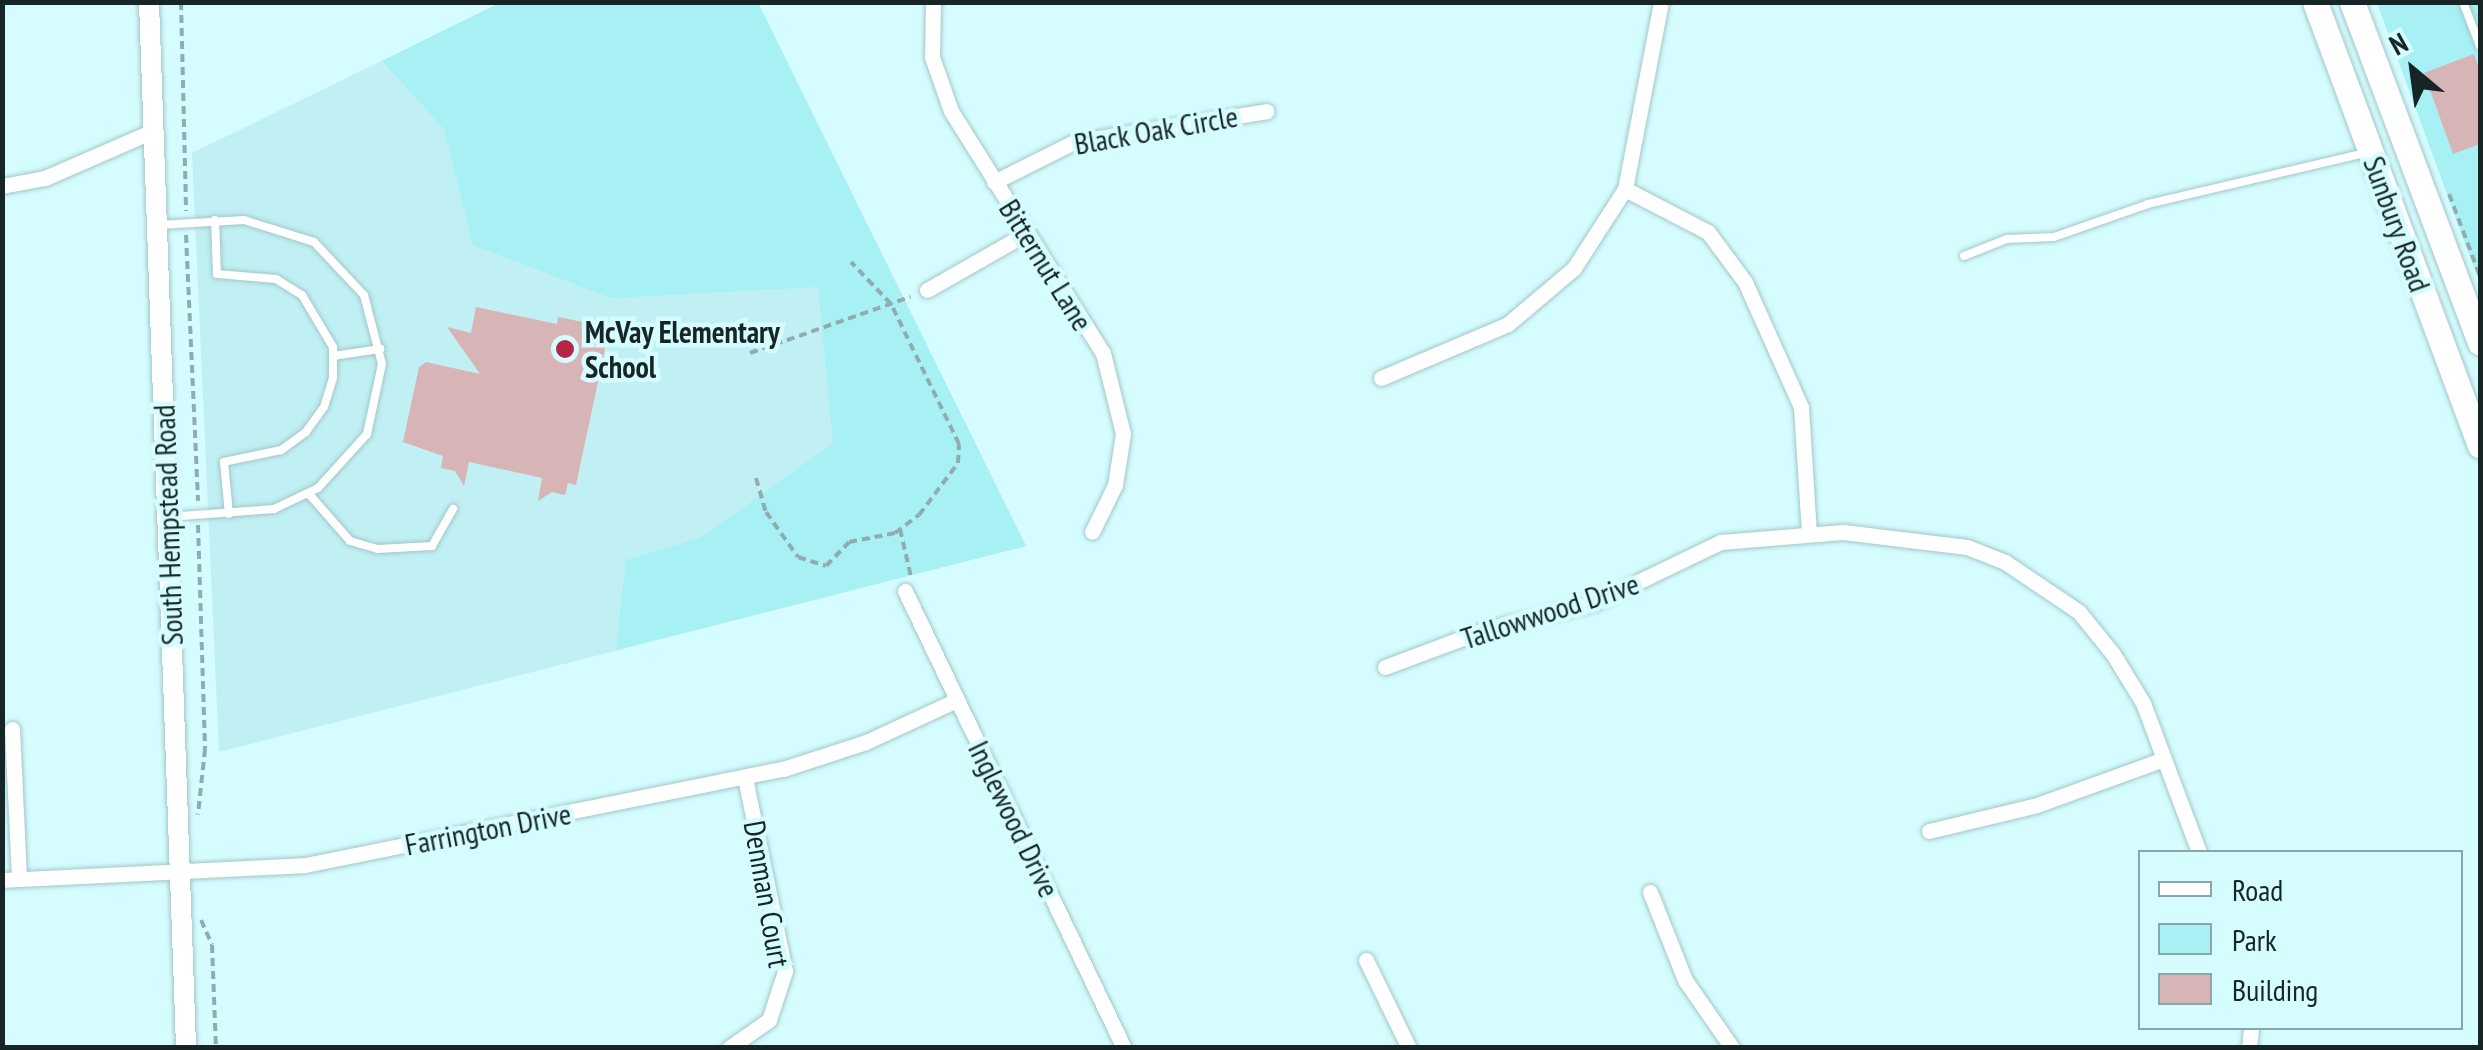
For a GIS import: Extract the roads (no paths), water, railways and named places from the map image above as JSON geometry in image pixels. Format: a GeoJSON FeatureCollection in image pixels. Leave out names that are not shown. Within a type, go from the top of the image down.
{"type":"FeatureCollection","features":[{"type":"Feature","properties":{"kind":"main road","name":"Sunbury Road"},"geometry":{"type":"LineString","coordinates":[[2314,2],[2480,445]]}},
{"type":"Feature","properties":{"kind":"main road","name":"Sunbury Road"},"geometry":{"type":"LineString","coordinates":[[2353,8],[2480,343]]}},
{"type":"Feature","properties":{"kind":"street","name":"South Hempstead Road"},"geometry":{"type":"LineString","coordinates":[[149,2],[186,1048]]}},
{"type":"Feature","properties":{"kind":"street","name":"Bitternut Lane"},"geometry":{"type":"LineString","coordinates":[[933,2],[936,74],[994,182],[1103,353],[1123,434],[1115,485],[1092,532]]}},
{"type":"Feature","properties":{"kind":"street"},"geometry":{"type":"LineString","coordinates":[[1380,378],[1461,349],[1552,292],[1624,189],[1662,2]]}},
{"type":"Feature","properties":{"kind":"street","name":"Black Oak Circle"},"geometry":{"type":"LineString","coordinates":[[994,182],[1074,142],[1267,110]]}},
{"type":"Feature","properties":{"kind":"street"},"geometry":{"type":"LineString","coordinates":[[2,186],[46,178],[153,131]]}},
{"type":"Feature","properties":{"kind":"street"},"geometry":{"type":"LineString","coordinates":[[1624,189],[1708,232],[1744,282],[1801,406],[1809,532]]}},
{"type":"Feature","properties":{"kind":"street"},"geometry":{"type":"LineString","coordinates":[[927,290],[1026,234]]}},
{"type":"Feature","properties":{"kind":"street","name":"Tallowwood Drive"},"geometry":{"type":"LineString","coordinates":[[1385,667],[1484,630],[1594,603],[1721,542],[1809,532],[1967,547],[2038,582],[2079,612],[2114,654],[2143,703],[2198,850]]}},
{"type":"Feature","properties":{"kind":"street","name":"Inglewood Drive"},"geometry":{"type":"LineString","coordinates":[[905,591],[1124,1048]]}},
{"type":"Feature","properties":{"kind":"street","name":"Farrington Drive"},"geometry":{"type":"LineString","coordinates":[[11,880],[180,875],[305,865],[745,778],[866,742],[957,700]]}},
{"type":"Feature","properties":{"kind":"street"},"geometry":{"type":"LineString","coordinates":[[11,880],[12,729]]}},
{"type":"Feature","properties":{"kind":"street"},"geometry":{"type":"LineString","coordinates":[[1929,831],[2037,806],[2164,760]]}},
{"type":"Feature","properties":{"kind":"street","name":"Denman Court"},"geometry":{"type":"LineString","coordinates":[[729,1048],[768,1020],[785,971],[745,778]]}},
{"type":"Feature","properties":{"kind":"street"},"geometry":{"type":"LineString","coordinates":[[1650,892],[1685,980],[1732,1048]]}},
{"type":"Feature","properties":{"kind":"street"},"geometry":{"type":"LineString","coordinates":[[1366,960],[1409,1048]]}},
{"type":"Feature","properties":{"kind":"lane"},"geometry":{"type":"LineString","coordinates":[[2463,2],[2480,46]]}},
{"type":"Feature","properties":{"kind":"lane"},"geometry":{"type":"LineString","coordinates":[[1964,256],[2007,238],[2054,236],[2148,204],[2370,151]]}},
{"type":"Feature","properties":{"kind":"lane"},"geometry":{"type":"LineString","coordinates":[[216,220],[217,274],[276,278],[302,295],[322,319],[333,356],[324,408],[306,432],[281,450],[224,462],[229,514]]}},
{"type":"Feature","properties":{"kind":"lane"},"geometry":{"type":"LineString","coordinates":[[157,226],[216,220],[270,223],[334,257],[364,296],[380,350],[381,388],[366,434],[336,474],[309,494],[274,509],[168,517]]}},
{"type":"Feature","properties":{"kind":"lane"},"geometry":{"type":"LineString","coordinates":[[333,356],[380,350]]}},
{"type":"Feature","properties":{"kind":"lane"},"geometry":{"type":"LineString","coordinates":[[309,494],[350,541],[378,549],[432,546],[453,509]]}},
{"type":"Feature","properties":{"kind":"place","name":"McVay Elementary School"},"geometry":{"type":"Point","coordinates":[565,349]}}]}
